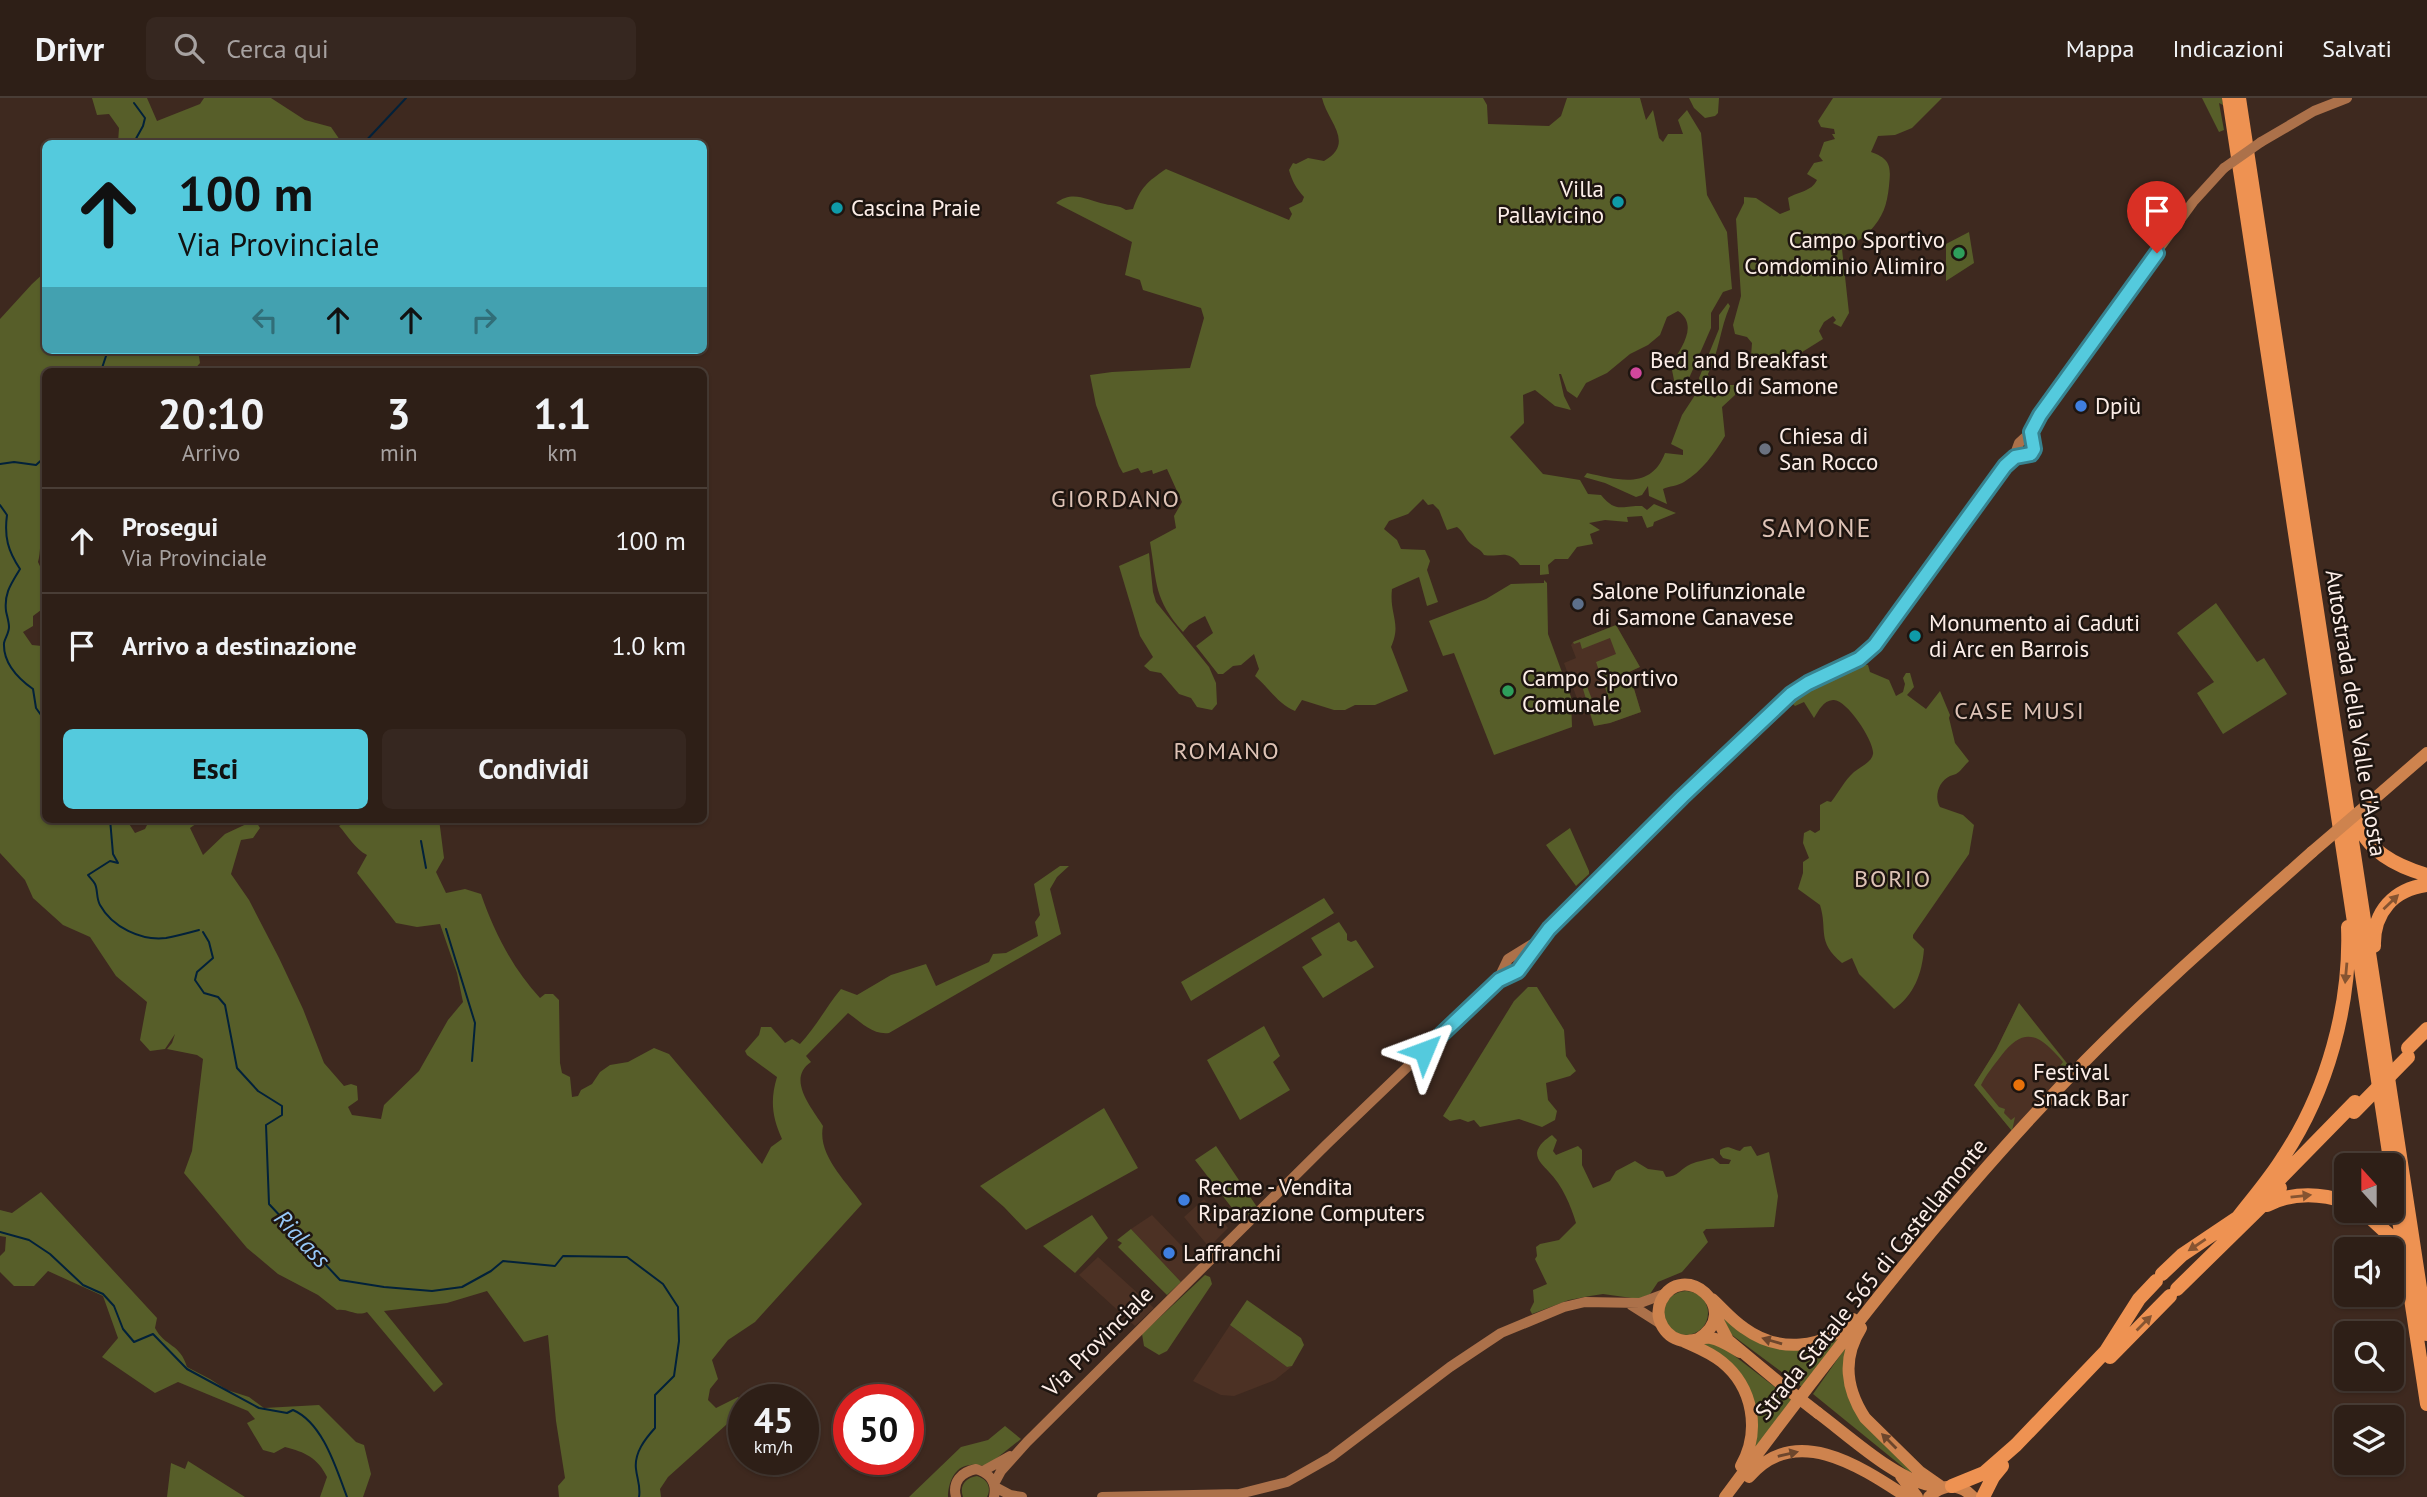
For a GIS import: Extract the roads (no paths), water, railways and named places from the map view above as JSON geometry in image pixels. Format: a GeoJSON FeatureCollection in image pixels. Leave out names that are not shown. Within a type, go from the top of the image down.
{"type":"FeatureCollection","features":[{"type":"Feature","properties":{"kind":"highway","name":"Autostrada della Valle d'Aosta"},"geometry":{"type":"LineString","coordinates":[[2229,98],[2389,1153]]}},
{"type":"Feature","properties":{"kind":"highway","name":"Autostrada della Valle d'Aosta"},"geometry":{"type":"LineString","coordinates":[[2239,98],[2379,1013],[2421,1330],[2427,1404]]}},
{"type":"Feature","properties":{"kind":"highway"},"geometry":{"type":"LineString","coordinates":[[2338,741],[2345,760],[2354,812],[2361,832],[2385,858],[2401,867],[2427,875]]}},
{"type":"Feature","properties":{"kind":"highway"},"geometry":{"type":"LineString","coordinates":[[2235,1220],[2286,1154],[2312,1104],[2331,1051],[2344,994],[2347,958],[2344,856]]}},
{"type":"Feature","properties":{"kind":"highway"},"geometry":{"type":"LineString","coordinates":[[2379,1013],[2374,944],[2379,918],[2393,898],[2409,889],[2427,885]]}},
{"type":"Feature","properties":{"kind":"highway"},"geometry":{"type":"LineString","coordinates":[[1946,1486],[1984,1473],[2016,1445],[2106,1351],[2139,1299],[2159,1278],[2182,1255],[2235,1220],[2354,1107],[2427,1029]]}},
{"type":"Feature","properties":{"kind":"highway"},"geometry":{"type":"LineString","coordinates":[[2408,1052],[2427,1038]]}},
{"type":"Feature","properties":{"kind":"highway"},"geometry":{"type":"LineString","coordinates":[[1983,1497],[2001,1467],[2257,1212],[2354,1107]]}},
{"type":"Feature","properties":{"kind":"highway"},"geometry":{"type":"LineString","coordinates":[[2257,1212],[2280,1199],[2300,1195],[2334,1198]]}},
{"type":"Feature","properties":{"kind":"highway"},"geometry":{"type":"LineString","coordinates":[[2376,1223],[2393,1243],[2406,1297],[2421,1330]]}},
{"type":"Feature","properties":{"kind":"highway","name":"Autostrada della Valle d'Aosta"},"geometry":{"type":"LineString","coordinates":[[2401,1223],[2421,1330]]}},
{"type":"Feature","properties":{"kind":"main road","name":"Via Provinciale"},"geometry":{"type":"LineString","coordinates":[[956,1497],[955,1486],[962,1474],[976,1469],[983,1471],[1018,1450],[1327,1144],[1791,694],[1859,659],[1875,645],[2023,447],[2040,415],[2208,183],[2261,142],[2314,111],[2347,98]]}},
{"type":"Feature","properties":{"kind":"main road","name":"Strada Statale 565 di Castellamonte"},"geometry":{"type":"LineString","coordinates":[[1728,1492],[1874,1301],[1989,1164],[2085,1062],[2179,971],[2427,753]]}},
{"type":"Feature","properties":{"kind":"main road"},"geometry":{"type":"LineString","coordinates":[[1102,1497],[1239,1494],[1287,1482],[1332,1457],[1450,1367],[1501,1333],[1564,1307],[1585,1302],[1640,1303],[1674,1288],[1690,1285],[1706,1292],[1751,1332],[1769,1342],[1789,1345],[1828,1338],[1844,1328],[1860,1310],[1874,1301]]}},
{"type":"Feature","properties":{"kind":"main road"},"geometry":{"type":"LineString","coordinates":[[1667,1293],[1659,1308],[1661,1324],[1666,1332],[1722,1362],[1736,1377],[1749,1400],[1752,1437],[1746,1457],[1731,1480],[1728,1492]]}},
{"type":"Feature","properties":{"kind":"main road"},"geometry":{"type":"LineString","coordinates":[[1711,1298],[1723,1332],[1740,1352]]}},
{"type":"Feature","properties":{"kind":"main road"},"geometry":{"type":"LineString","coordinates":[[1874,1301],[1874,1310],[1856,1337],[1849,1355],[1849,1377],[1854,1398],[1871,1424],[1920,1472],[1946,1486]]}},
{"type":"Feature","properties":{"kind":"main road"},"geometry":{"type":"LineString","coordinates":[[1628,1304],[1661,1324]]}},
{"type":"Feature","properties":{"kind":"main road"},"geometry":{"type":"LineString","coordinates":[[1698,1339],[1709,1329],[1715,1315]]}},
{"type":"Feature","properties":{"kind":"main road"},"geometry":{"type":"LineString","coordinates":[[1681,1340],[1717,1339],[1740,1352],[1901,1475],[1921,1484],[1965,1490],[1973,1497]]}},
{"type":"Feature","properties":{"kind":"main road","name":"Via Provinciale"},"geometry":{"type":"LineString","coordinates":[[995,1489],[1018,1450]]}},
{"type":"Feature","properties":{"kind":"main road"},"geometry":{"type":"LineString","coordinates":[[1728,1492],[1742,1485],[1760,1465],[1775,1457],[1792,1452],[1812,1451],[1838,1457],[1907,1497]]}},
{"type":"Feature","properties":{"kind":"main road"},"geometry":{"type":"LineString","coordinates":[[983,1471],[990,1476],[995,1489],[1022,1497]]}},
{"type":"Feature","properties":{"kind":"main road"},"geometry":{"type":"LineString","coordinates":[[1901,1475],[1917,1497]]}},
{"type":"Feature","properties":{"kind":"main road"},"geometry":{"type":"LineString","coordinates":[[1929,1497],[1946,1486]]}},
{"type":"Feature","properties":{"kind":"waterway"},"geometry":{"type":"LineString","coordinates":[[367,140],[406,98]]}},
{"type":"Feature","properties":{"kind":"waterway","name":"Rialass"},"geometry":{"type":"LineString","coordinates":[[134,103],[145,118],[135,140]]}},
{"type":"Feature","properties":{"kind":"waterway","name":"Rialass"},"geometry":{"type":"LineString","coordinates":[[102,368],[107,354]]}},
{"type":"Feature","properties":{"kind":"waterway","name":"Rialass"},"geometry":{"type":"LineString","coordinates":[[0,464],[14,462],[36,465],[42,460]]}},
{"type":"Feature","properties":{"kind":"waterway","name":"Rialass"},"geometry":{"type":"LineString","coordinates":[[0,505],[7,515],[6,530],[10,550],[20,569],[6,599],[9,627],[4,650],[13,670],[33,689],[36,708],[42,716]]}},
{"type":"Feature","properties":{"kind":"waterway","name":"Rialass"},"geometry":{"type":"LineString","coordinates":[[110,823],[113,854],[118,863],[110,861],[88,875],[95,884],[105,913],[128,931],[147,937],[166,938],[199,930]]}},
{"type":"Feature","properties":{"kind":"waterway"},"geometry":{"type":"LineString","coordinates":[[421,841],[426,868]]}},
{"type":"Feature","properties":{"kind":"waterway"},"geometry":{"type":"LineString","coordinates":[[446,929],[475,1023],[472,1061]]}},
{"type":"Feature","properties":{"kind":"waterway","name":"Rialass"},"geometry":{"type":"LineString","coordinates":[[203,932],[213,958],[197,972],[195,980],[204,993],[218,997],[225,1005],[237,1068],[258,1091],[282,1106],[282,1115],[266,1125],[269,1204],[340,1280],[432,1291],[462,1287],[503,1261],[555,1266],[563,1256],[627,1257],[663,1284],[678,1307],[679,1341],[674,1376],[655,1395],[655,1428],[638,1452],[636,1469],[639,1497]]}},
{"type":"Feature","properties":{"kind":"waterway"},"geometry":{"type":"LineString","coordinates":[[0,1232],[29,1240],[50,1254],[83,1285],[103,1294],[114,1306],[123,1329],[134,1342],[153,1334],[187,1369],[259,1408],[287,1413],[293,1410],[303,1416],[313,1425],[327,1448],[347,1497]]}},
{"type":"Feature","properties":{"kind":"place","name":"Villa Pallavicino"},"geometry":{"type":"Point","coordinates":[1618,202]}},
{"type":"Feature","properties":{"kind":"place","name":"Cascina Praie"},"geometry":{"type":"Point","coordinates":[837,208]}},
{"type":"Feature","properties":{"kind":"place","name":"Campo Sportivo Comdominio Alimiro"},"geometry":{"type":"Point","coordinates":[1959,253]}},
{"type":"Feature","properties":{"kind":"place","name":"Bed and Breakfast Castello di Samone"},"geometry":{"type":"Point","coordinates":[1636,373]}},
{"type":"Feature","properties":{"kind":"place","name":"Dpiù"},"geometry":{"type":"Point","coordinates":[2081,406]}},
{"type":"Feature","properties":{"kind":"place","name":"Chiesa di San Rocco"},"geometry":{"type":"Point","coordinates":[1765,449]}},
{"type":"Feature","properties":{"kind":"place","name":"Salone Polifunzionale di Samone Canavese"},"geometry":{"type":"Point","coordinates":[1578,604]}},
{"type":"Feature","properties":{"kind":"place","name":"Monumento ai Caduti di Arc en Barrois"},"geometry":{"type":"Point","coordinates":[1915,636]}},
{"type":"Feature","properties":{"kind":"place","name":"Campo Sportivo Comunale"},"geometry":{"type":"Point","coordinates":[1508,691]}},
{"type":"Feature","properties":{"kind":"place","name":"Festival Snack Bar"},"geometry":{"type":"Point","coordinates":[2019,1085]}},
{"type":"Feature","properties":{"kind":"place","name":"Recme - Vendita Riparazione Computers"},"geometry":{"type":"Point","coordinates":[1184,1200]}},
{"type":"Feature","properties":{"kind":"place","name":"Laffranchi"},"geometry":{"type":"Point","coordinates":[1169,1253]}},
{"type":"Feature","properties":{"kind":"district","name":"GIORDANO"},"geometry":{"type":"Point","coordinates":[1116,499]}},
{"type":"Feature","properties":{"kind":"district","name":"SAMONE"},"geometry":{"type":"Point","coordinates":[1817,528]}},
{"type":"Feature","properties":{"kind":"district","name":"CASE MUSI"},"geometry":{"type":"Point","coordinates":[2020,711]}},
{"type":"Feature","properties":{"kind":"district","name":"ROMANO"},"geometry":{"type":"Point","coordinates":[1227,751]}},
{"type":"Feature","properties":{"kind":"district","name":"BORIO"},"geometry":{"type":"Point","coordinates":[1893,879]}}]}
